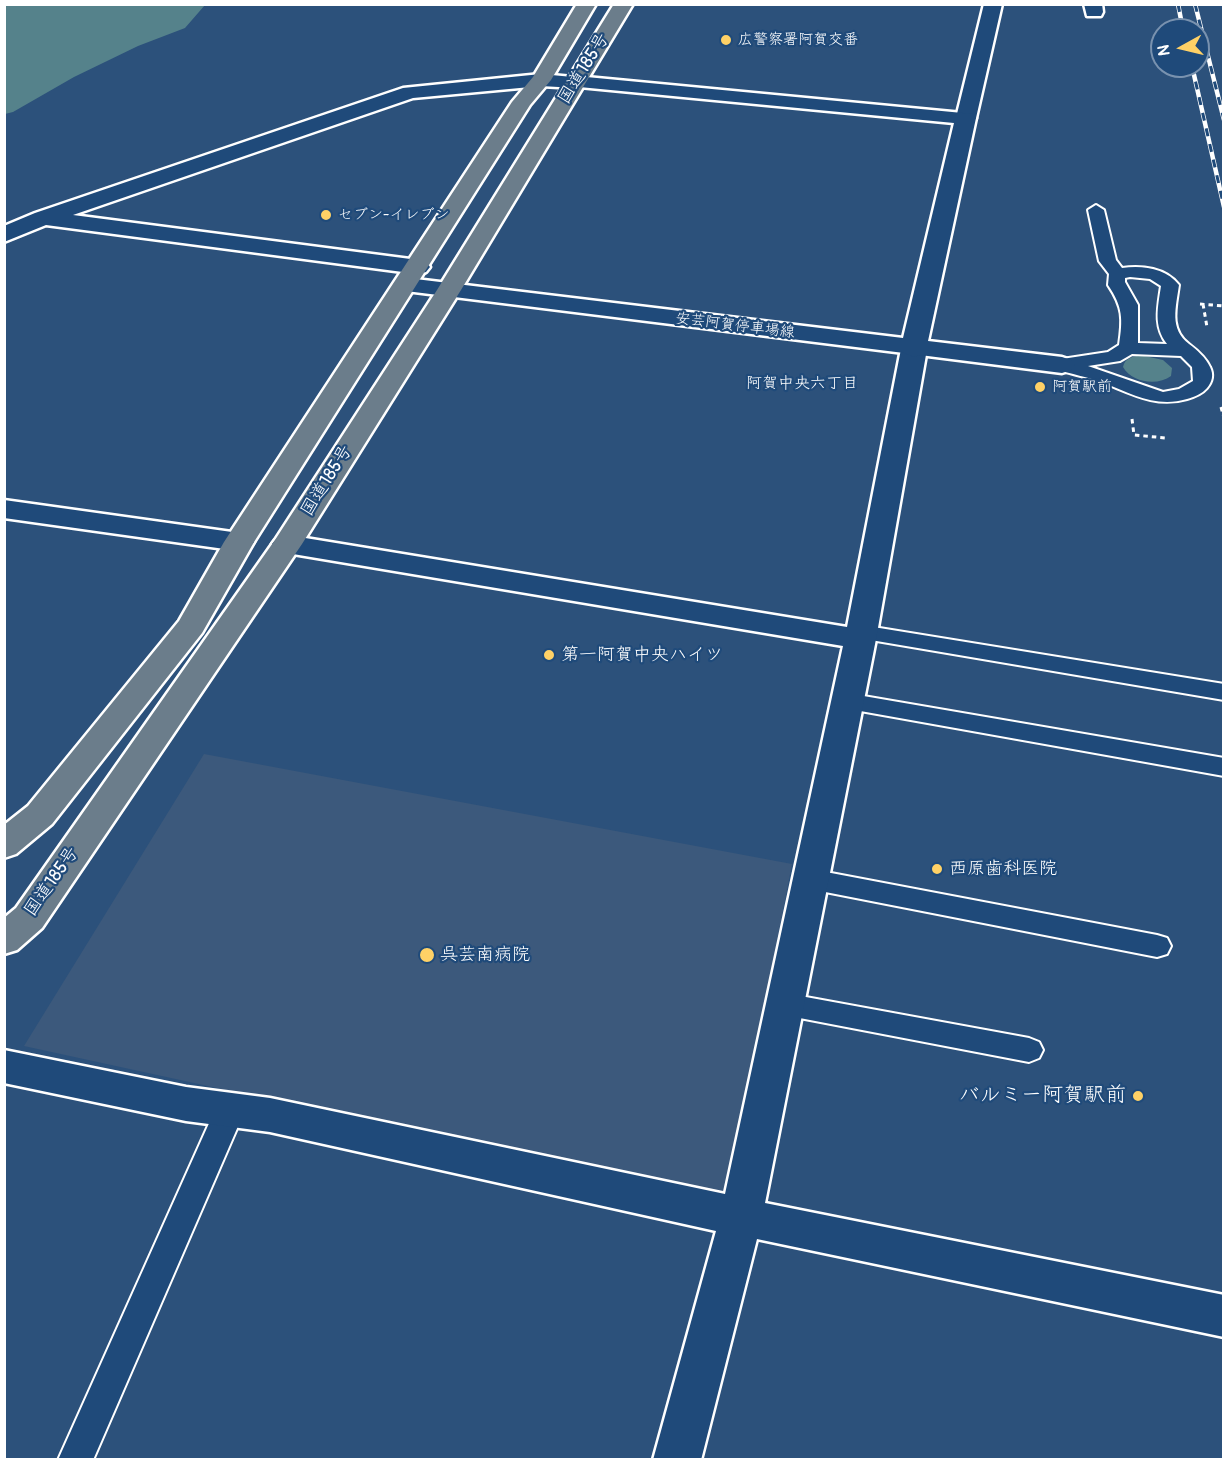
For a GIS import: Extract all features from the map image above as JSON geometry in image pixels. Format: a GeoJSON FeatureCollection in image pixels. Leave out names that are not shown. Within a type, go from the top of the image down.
{"type":"FeatureCollection","features":[{"type":"Feature","properties":{"kind":"highway","name":"国道185号"},"geometry":{"type":"LineString","coordinates":[[4,845],[40,815],[191,626],[239,542],[413,276],[522,102],[541,80],[587,4]]}},
{"type":"Feature","properties":{"kind":"highway","name":"国道185号"},"geometry":{"type":"LineString","coordinates":[[4,940],[28,918],[287,544],[449,290],[624,4]]}},
{"type":"Feature","properties":{"kind":"street"},"geometry":{"type":"LineString","coordinates":[[677,1460],[741,1217],[860,636],[919,317],[947,207],[993,4]]}},
{"type":"Feature","properties":{"kind":"street"},"geometry":{"type":"LineString","coordinates":[[4,236],[43,218],[410,92],[541,80],[966,118]]}},
{"type":"Feature","properties":{"kind":"street","name":"安芸阿賀停車場線"},"geometry":{"type":"LineString","coordinates":[[43,218],[413,276],[449,290],[914,349],[1062,365]]}},
{"type":"Feature","properties":{"kind":"street"},"geometry":{"type":"LineString","coordinates":[[4,508],[239,542]]}},
{"type":"Feature","properties":{"kind":"street"},"geometry":{"type":"LineString","coordinates":[[287,544],[860,636]]}},
{"type":"Feature","properties":{"kind":"street"},"geometry":{"type":"LineString","coordinates":[[4,1066],[186,1104],[270,1114],[741,1217],[1224,1316]]}},
{"type":"Feature","properties":{"kind":"lane"},"geometry":{"type":"LineString","coordinates":[[1096,210],[1108,261],[1118,274]]}},
{"type":"Feature","properties":{"kind":"lane"},"geometry":{"type":"LineString","coordinates":[[1062,365],[1110,379],[1137,393],[1169,397],[1188,393],[1200,385],[1203,376],[1200,366],[1172,339],[1165,314],[1170,285],[1166,279],[1146,273],[1118,274]]}},
{"type":"Feature","properties":{"kind":"lane"},"geometry":{"type":"LineString","coordinates":[[1118,274],[1116,283],[1127,298],[1131,327],[1128,348]]}},
{"type":"Feature","properties":{"kind":"lane"},"geometry":{"type":"LineString","coordinates":[[1062,365],[1113,357],[1128,348],[1187,351]]}},
{"type":"Feature","properties":{"kind":"lane"},"geometry":{"type":"LineString","coordinates":[[860,636],[1224,692]]}},
{"type":"Feature","properties":{"kind":"lane"},"geometry":{"type":"LineString","coordinates":[[846,701],[1224,767]]}},
{"type":"Feature","properties":{"kind":"lane"},"geometry":{"type":"LineString","coordinates":[[810,879],[1157,946]]}},
{"type":"Feature","properties":{"kind":"lane"},"geometry":{"type":"LineString","coordinates":[[784,1004],[1029,1050]]}},
{"type":"Feature","properties":{"kind":"lane"},"geometry":{"type":"LineString","coordinates":[[75,1460],[230,1110]]}},
{"type":"Feature","properties":{"kind":"path"},"geometry":{"type":"LineString","coordinates":[[1207,327],[1203,304],[1224,306]]}},
{"type":"Feature","properties":{"kind":"path"},"geometry":{"type":"LineString","coordinates":[[1131,413],[1134,435],[1166,438]]}},
{"type":"Feature","properties":{"kind":"shaded area","name":"呉芸南病院"},"geometry":{"type":"Polygon","coordinates":[[[204,754],[792,864],[727,1199],[24,1046],[204,754]]]}},
{"type":"Feature","properties":{"kind":"green space"},"geometry":{"type":"Polygon","coordinates":[[[5,4],[205,5],[185,28],[138,46],[74,77],[13,112],[5,114],[5,4]]]}},
{"type":"Feature","properties":{"kind":"green space"},"geometry":{"type":"Polygon","coordinates":[[[1140,355],[1163,360],[1172,368],[1171,376],[1152,382],[1132,377],[1123,367],[1124,364],[1129,358],[1140,355]]]}},
{"type":"Feature","properties":{"kind":"railway"},"geometry":{"type":"LineString","coordinates":[[1178,4],[1181,18]]}},
{"type":"Feature","properties":{"kind":"railway"},"geometry":{"type":"LineString","coordinates":[[1195,4],[1224,120]]}},
{"type":"Feature","properties":{"kind":"railway"},"geometry":{"type":"LineString","coordinates":[[1195,78],[1224,207]]}},
{"type":"Feature","properties":{"kind":"place","name":"広警察署阿賀交番"},"geometry":{"type":"Point","coordinates":[726,40]}},
{"type":"Feature","properties":{"kind":"place","name":"セブン-イレブン"},"geometry":{"type":"Point","coordinates":[326,215]}},
{"type":"Feature","properties":{"kind":"place","name":"阿賀駅前"},"geometry":{"type":"Point","coordinates":[1040,387]}},
{"type":"Feature","properties":{"kind":"place","name":"第一阿賀中央ハイツ"},"geometry":{"type":"Point","coordinates":[549,655]}},
{"type":"Feature","properties":{"kind":"place","name":"西原歯科医院"},"geometry":{"type":"Point","coordinates":[937,869]}},
{"type":"Feature","properties":{"kind":"place","name":"呉芸南病院"},"geometry":{"type":"Point","coordinates":[427,955]}},
{"type":"Feature","properties":{"kind":"place","name":"バルミー阿賀駅前"},"geometry":{"type":"Point","coordinates":[1138,1096]}},
{"type":"Feature","properties":{"kind":"district","name":"阿賀中央六丁目"},"geometry":{"type":"Point","coordinates":[802,384]}}]}
